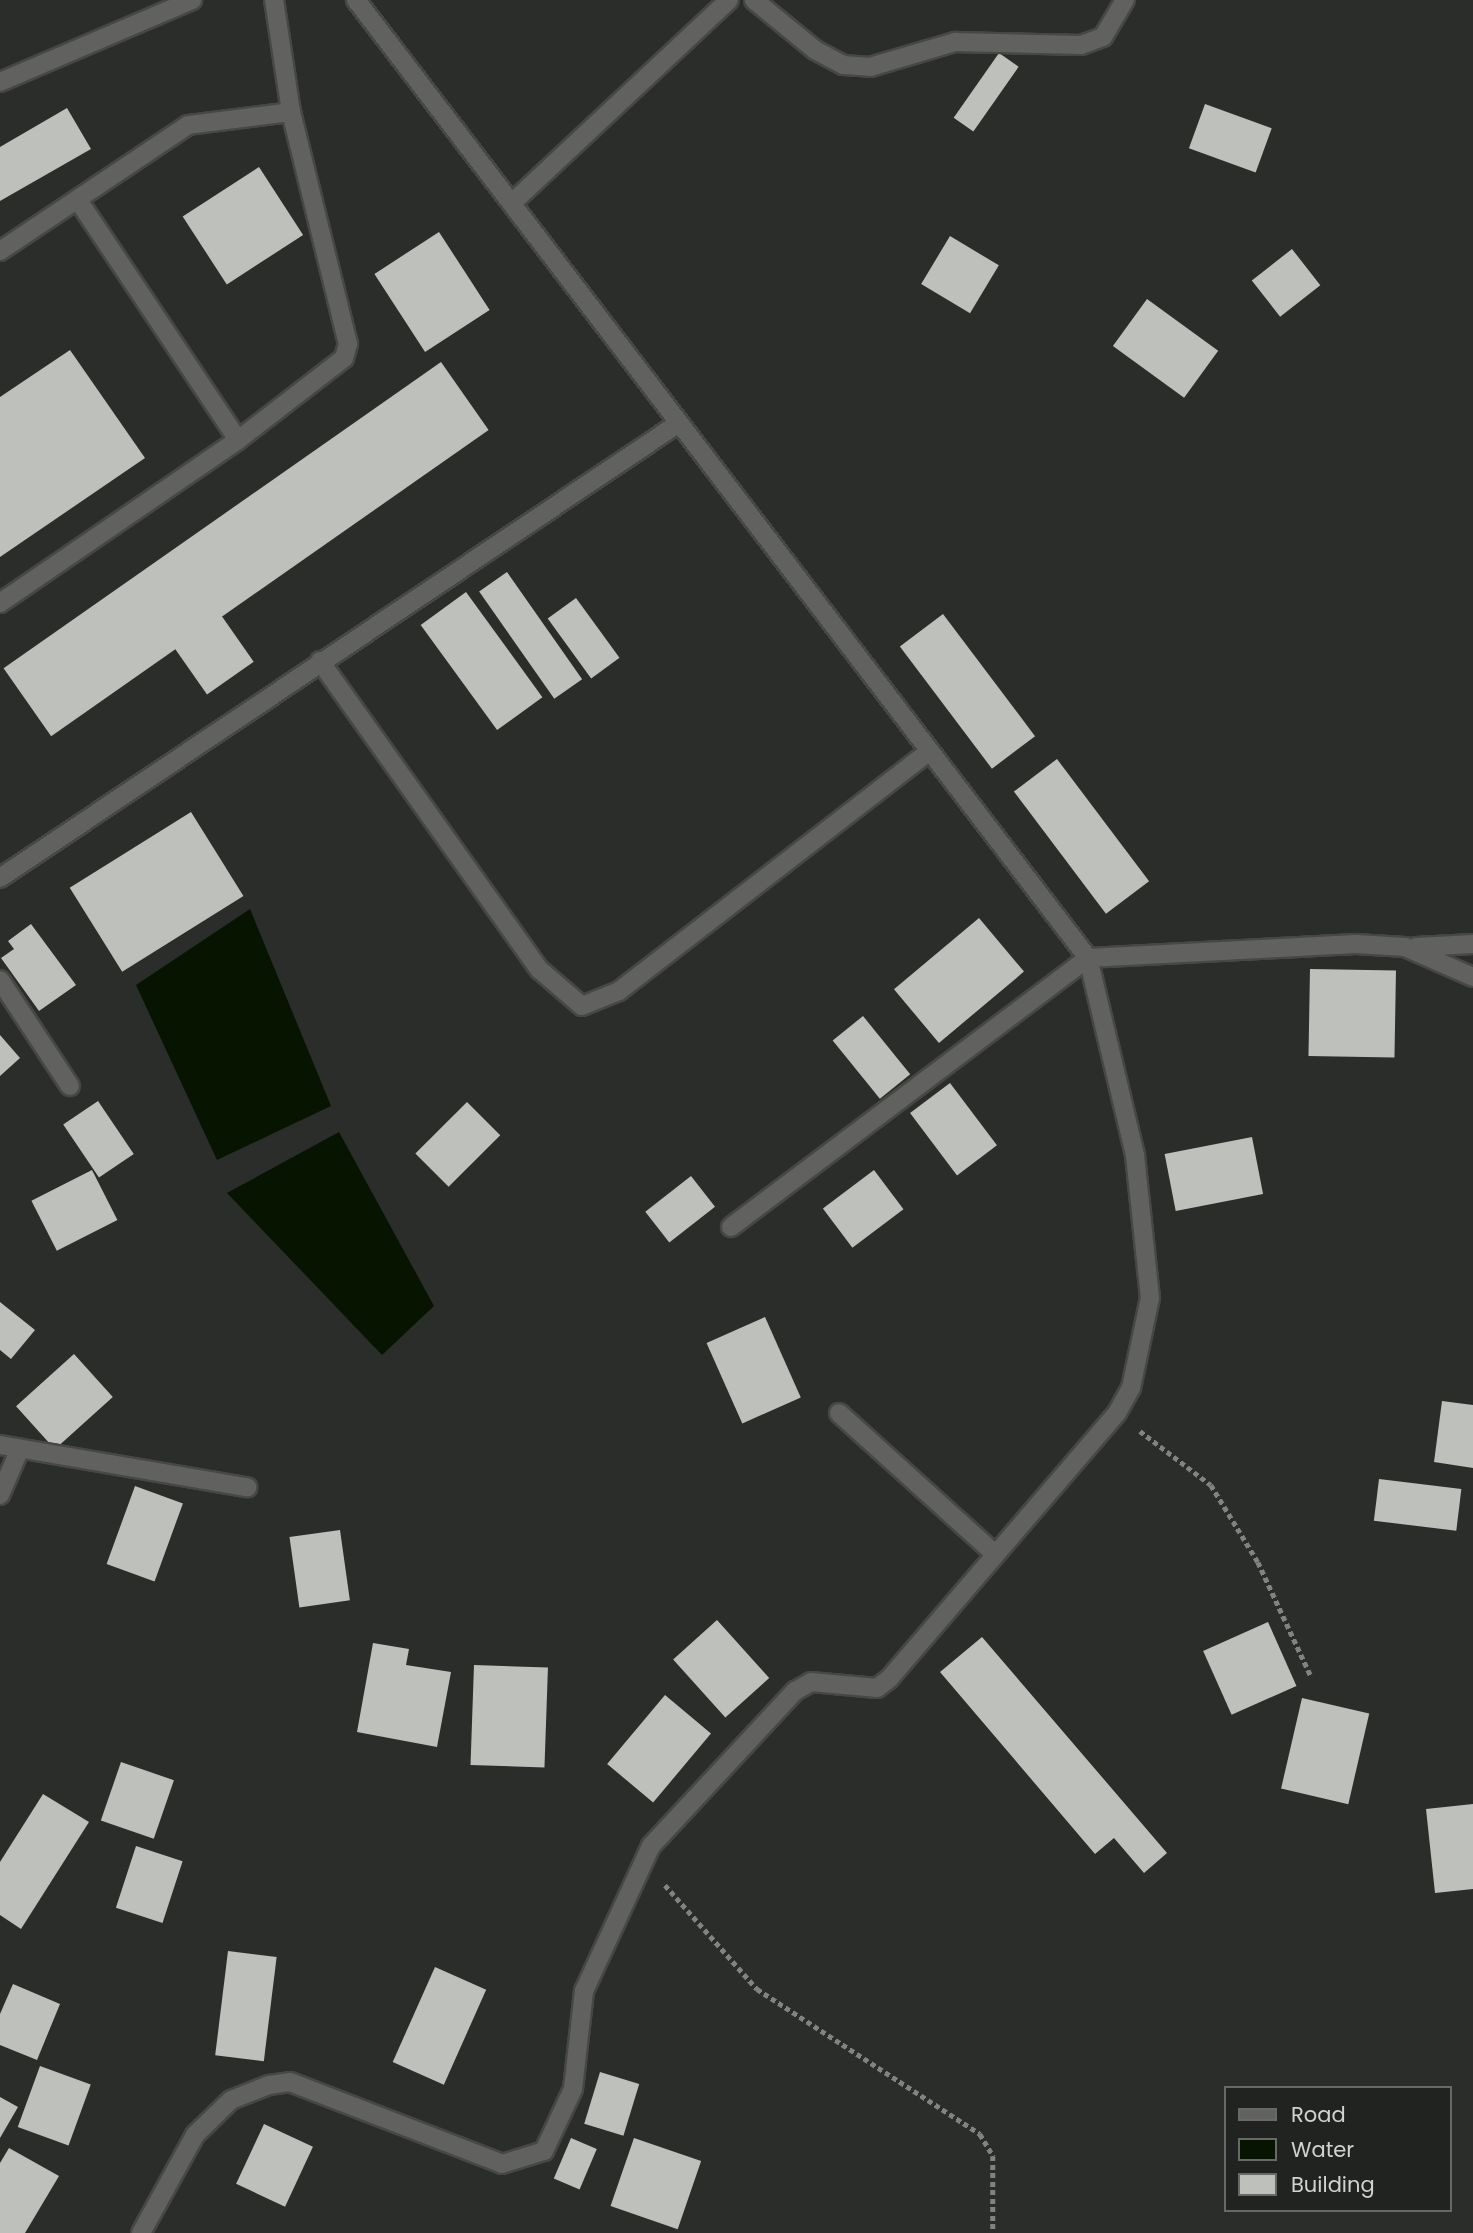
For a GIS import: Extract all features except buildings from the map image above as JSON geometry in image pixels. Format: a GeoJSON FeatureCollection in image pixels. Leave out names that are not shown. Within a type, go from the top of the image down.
{"type":"FeatureCollection","features":[{"type":"Feature","properties":{"kind":"street"},"geometry":{"type":"LineString","coordinates":[[0,82],[192,0]]}},
{"type":"Feature","properties":{"kind":"street"},"geometry":{"type":"LineString","coordinates":[[0,603],[237,440],[336,368],[348,344],[290,112],[274,0]]}},
{"type":"Feature","properties":{"kind":"street"},"geometry":{"type":"LineString","coordinates":[[141,2233],[195,2135],[231,2100],[269,2085],[290,2082],[502,2164],[544,2151],[573,2089],[584,1991],[644,1860],[687,1800],[795,1691],[811,1682],[877,1688],[1117,1413],[1131,1388],[1150,1298],[1135,1155],[1088,958],[357,0]]}},
{"type":"Feature","properties":{"kind":"street"},"geometry":{"type":"LineString","coordinates":[[512,204],[729,0]]}},
{"type":"Feature","properties":{"kind":"street"},"geometry":{"type":"LineString","coordinates":[[754,0],[815,50],[843,65],[870,67],[955,42],[1081,46],[1103,37],[1125,0]]}},
{"type":"Feature","properties":{"kind":"street"},"geometry":{"type":"LineString","coordinates":[[0,251],[80,203],[188,125],[290,112]]}},
{"type":"Feature","properties":{"kind":"street"},"geometry":{"type":"LineString","coordinates":[[80,203],[237,440]]}},
{"type":"Feature","properties":{"kind":"street"},"geometry":{"type":"LineString","coordinates":[[0,878],[320,661],[679,423]]}},
{"type":"Feature","properties":{"kind":"street"},"geometry":{"type":"LineString","coordinates":[[320,661],[540,970],[582,1006],[619,991],[929,751]]}},
{"type":"Feature","properties":{"kind":"street"},"geometry":{"type":"LineString","coordinates":[[731,1227],[1088,958],[1473,944]]}},
{"type":"Feature","properties":{"kind":"street"},"geometry":{"type":"LineString","coordinates":[[1405,947],[1473,977]]}},
{"type":"Feature","properties":{"kind":"street"},"geometry":{"type":"LineString","coordinates":[[0,980],[70,1086]]}},
{"type":"Feature","properties":{"kind":"street"},"geometry":{"type":"LineString","coordinates":[[839,1413],[995,1554]]}},
{"type":"Feature","properties":{"kind":"street"},"geometry":{"type":"LineString","coordinates":[[0,1445],[19,1451],[247,1487]]}},
{"type":"Feature","properties":{"kind":"street"},"geometry":{"type":"LineString","coordinates":[[0,1495],[19,1451]]}},
{"type":"Feature","properties":{"kind":"path"},"geometry":{"type":"LineString","coordinates":[[1117,1413],[1211,1485],[1258,1562],[1311,1676]]}},
{"type":"Feature","properties":{"kind":"path"},"geometry":{"type":"LineString","coordinates":[[644,1860],[757,1989],[980,2134],[993,2156],[993,2233]]}},
{"type":"Feature","properties":{"kind":"water"},"geometry":{"type":"Polygon","coordinates":[[[250,909],[331,1106],[217,1160],[136,985],[250,909]]]}},
{"type":"Feature","properties":{"kind":"water"},"geometry":{"type":"Polygon","coordinates":[[[339,1132],[434,1306],[382,1355],[227,1193],[339,1132]]]}}]}
